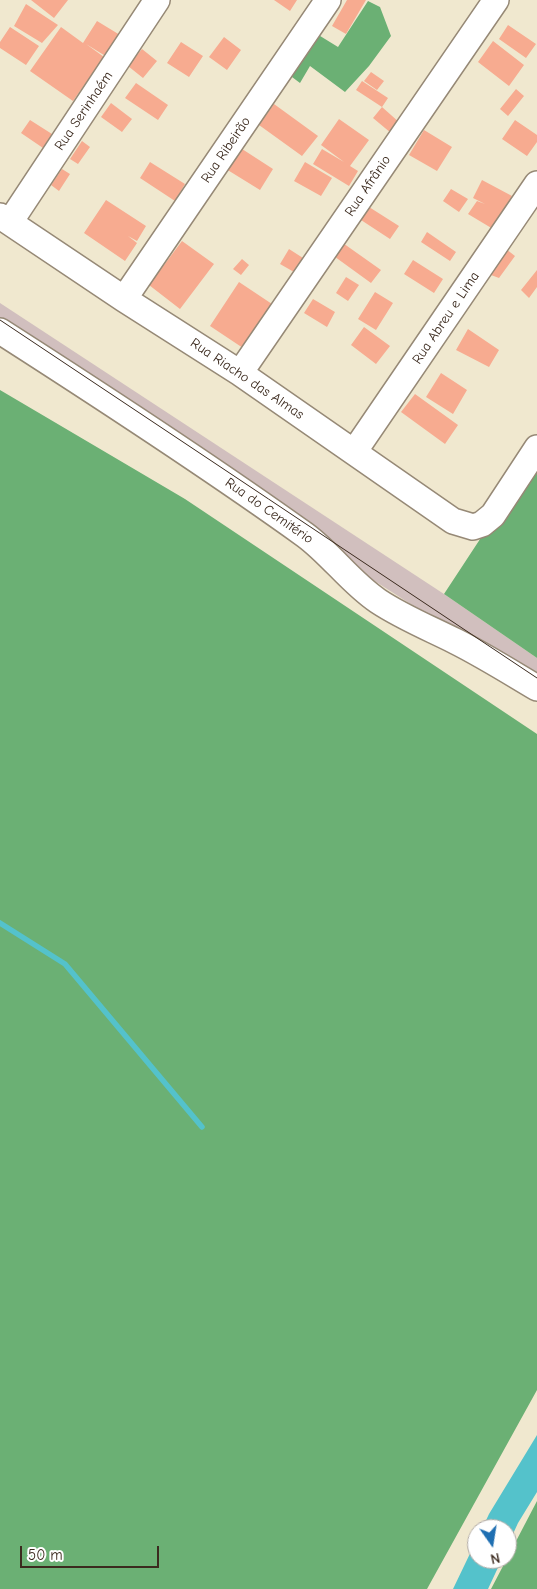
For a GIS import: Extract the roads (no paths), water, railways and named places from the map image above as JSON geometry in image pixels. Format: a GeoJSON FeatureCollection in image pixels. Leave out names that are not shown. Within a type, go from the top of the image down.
{"type":"FeatureCollection","features":[{"type":"Feature","properties":{"kind":"street","name":"Rua Serinhaém"},"geometry":{"type":"LineString","coordinates":[[5,219],[157,0]]}},
{"type":"Feature","properties":{"kind":"street","name":"Rua Ribeirão"},"geometry":{"type":"LineString","coordinates":[[124,299],[328,0]]}},
{"type":"Feature","properties":{"kind":"street","name":"Rua Afrânio"},"geometry":{"type":"LineString","coordinates":[[240,372],[496,0]]}},
{"type":"Feature","properties":{"kind":"street","name":"Rua Abreu e Lima"},"geometry":{"type":"LineString","coordinates":[[354,452],[537,184]]}},
{"type":"Feature","properties":{"kind":"street","name":"Rua Riacho das Almas"},"geometry":{"type":"LineString","coordinates":[[5,219],[124,299],[240,372],[453,521],[464,526],[473,527],[482,524],[493,514],[537,448]]}},
{"type":"Feature","properties":{"kind":"street","name":"Rua do Cemitério"},"geometry":{"type":"LineString","coordinates":[[0,331],[84,385],[283,520],[316,544],[350,579],[378,601],[424,627],[485,657],[537,688]]}},
{"type":"Feature","properties":{"kind":"water"},"geometry":{"type":"Polygon","coordinates":[[[537,1435],[537,1492],[517,1525],[517,1519],[487,1519],[537,1435]]]}},
{"type":"Feature","properties":{"kind":"water"},"geometry":{"type":"Polygon","coordinates":[[[467,1560],[467,1569],[497,1569],[488,1589],[453,1589],[467,1560]]]}},
{"type":"Feature","properties":{"kind":"waterway"},"geometry":{"type":"LineString","coordinates":[[0,923],[65,964],[202,1127]]}},
{"type":"Feature","properties":{"kind":"tram line"},"geometry":{"type":"LineString","coordinates":[[0,320],[537,678]]}}]}
